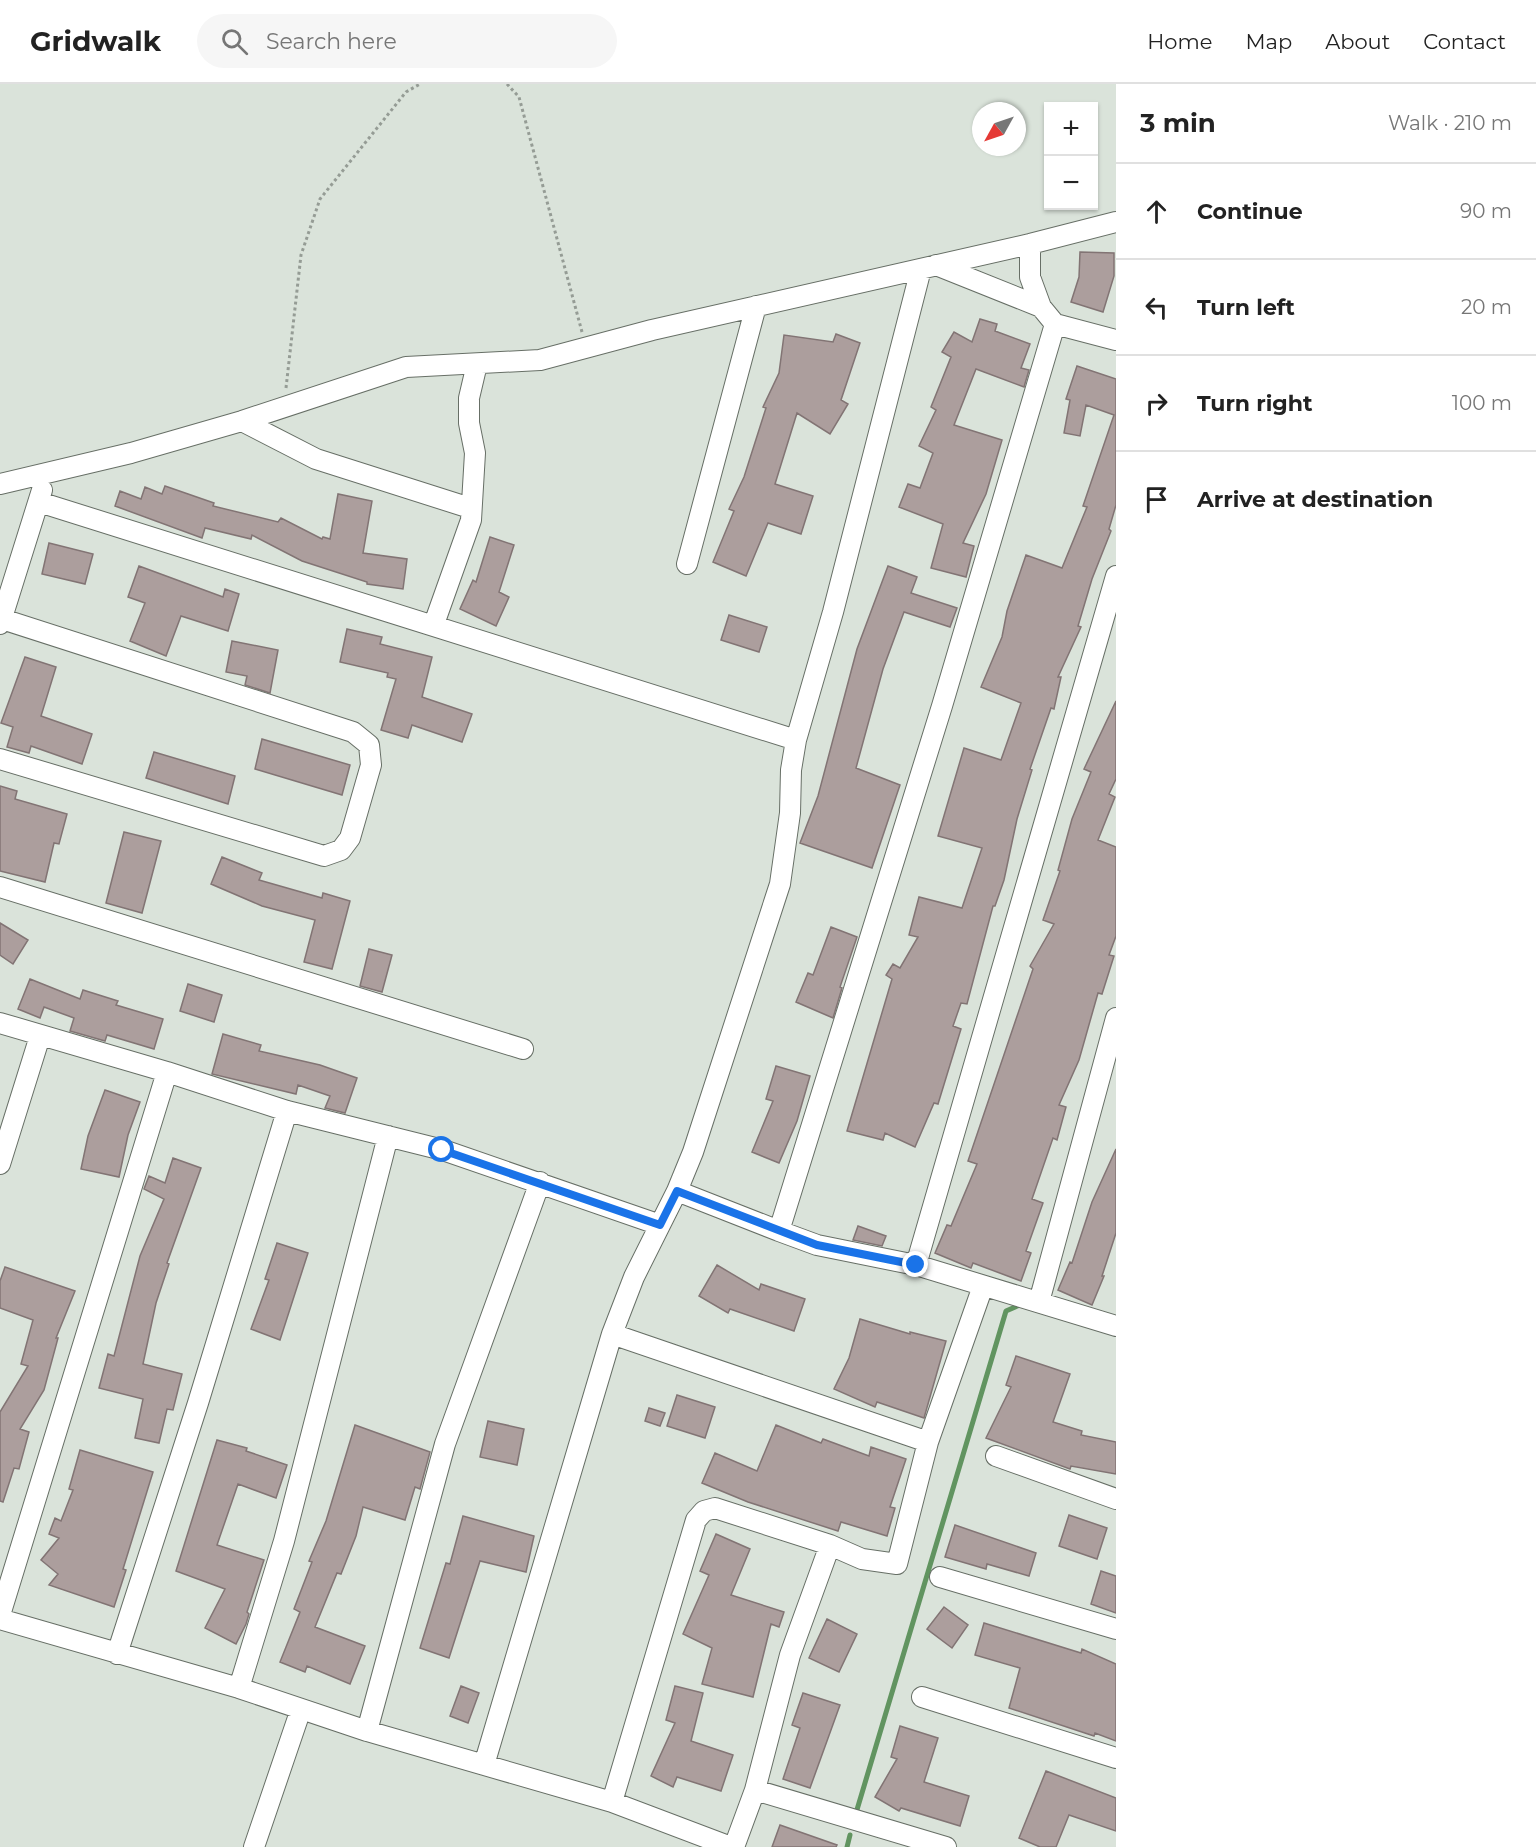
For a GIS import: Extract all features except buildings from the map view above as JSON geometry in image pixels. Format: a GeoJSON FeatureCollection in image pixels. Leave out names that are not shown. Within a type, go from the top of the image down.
{"type":"FeatureCollection","features":[{"type":"Feature","properties":{"kind":"street"},"geometry":{"type":"LineString","coordinates":[[0,483],[131,453],[243,421],[406,367],[540,360],[652,330],[1030,244],[1116,222]]}},
{"type":"Feature","properties":{"kind":"street"},"geometry":{"type":"LineString","coordinates":[[1030,244],[1030,277],[1041,308],[1055,324],[1116,340]]}},
{"type":"Feature","properties":{"kind":"street"},"geometry":{"type":"LineString","coordinates":[[929,267],[1041,308]]}},
{"type":"Feature","properties":{"kind":"street"},"geometry":{"type":"LineString","coordinates":[[484,1765],[612,1334],[634,1277],[677,1191],[693,1152],[780,884],[790,813],[791,770],[796,740],[929,267]]}},
{"type":"Feature","properties":{"kind":"street"},"geometry":{"type":"LineString","coordinates":[[687,564],[756,306]]}},
{"type":"Feature","properties":{"kind":"street"},"geometry":{"type":"LineString","coordinates":[[779,1232],[942,706],[1055,324]]}},
{"type":"Feature","properties":{"kind":"street"},"geometry":{"type":"LineString","coordinates":[[434,624],[471,520],[475,453],[469,423],[469,398],[477,364]]}},
{"type":"Feature","properties":{"kind":"street"},"geometry":{"type":"LineString","coordinates":[[243,421],[316,459],[470,508]]}},
{"type":"Feature","properties":{"kind":"street"},"geometry":{"type":"LineString","coordinates":[[0,759],[324,856],[341,850],[350,838],[371,765],[369,745],[353,732],[1,622],[47,473]]}},
{"type":"Feature","properties":{"kind":"street"},"geometry":{"type":"LineString","coordinates":[[39,502],[434,624],[796,740]]}},
{"type":"Feature","properties":{"kind":"street"},"geometry":{"type":"LineString","coordinates":[[916,1265],[1116,576]]}},
{"type":"Feature","properties":{"kind":"street"},"geometry":{"type":"LineString","coordinates":[[0,887],[523,1049]]}},
{"type":"Feature","properties":{"kind":"street"},"geometry":{"type":"LineString","coordinates":[[1039,1302],[1116,1018]]}},
{"type":"Feature","properties":{"kind":"street"},"geometry":{"type":"LineString","coordinates":[[0,1023],[167,1072],[287,1111],[442,1150],[660,1225]]}},
{"type":"Feature","properties":{"kind":"street"},"geometry":{"type":"LineString","coordinates":[[0,1164],[40,1036]]}},
{"type":"Feature","properties":{"kind":"street"},"geometry":{"type":"LineString","coordinates":[[167,1072],[0,1617],[117,1654],[239,1688],[367,1731],[612,1802],[732,1847],[755,1790],[790,1655],[830,1545]]}},
{"type":"Feature","properties":{"kind":"street"},"geometry":{"type":"LineString","coordinates":[[117,1654],[198,1403],[287,1111]]}},
{"type":"Feature","properties":{"kind":"street"},"geometry":{"type":"LineString","coordinates":[[239,1688],[284,1541],[388,1136]]}},
{"type":"Feature","properties":{"kind":"street"},"geometry":{"type":"LineString","coordinates":[[367,1731],[445,1444],[540,1182]]}},
{"type":"Feature","properties":{"kind":"street"},"geometry":{"type":"LineString","coordinates":[[677,1191],[817,1245],[916,1265],[1116,1326]]}},
{"type":"Feature","properties":{"kind":"street"},"geometry":{"type":"LineString","coordinates":[[612,1802],[696,1520],[704,1510],[715,1508],[830,1545],[862,1559],[897,1564],[928,1442],[983,1286]]}},
{"type":"Feature","properties":{"kind":"street"},"geometry":{"type":"LineString","coordinates":[[612,1334],[928,1442]]}},
{"type":"Feature","properties":{"kind":"street"},"geometry":{"type":"LineString","coordinates":[[996,1456],[1116,1499]]}},
{"type":"Feature","properties":{"kind":"street"},"geometry":{"type":"LineString","coordinates":[[940,1577],[1116,1629]]}},
{"type":"Feature","properties":{"kind":"street"},"geometry":{"type":"LineString","coordinates":[[922,1697],[1116,1758]]}},
{"type":"Feature","properties":{"kind":"street"},"geometry":{"type":"LineString","coordinates":[[254,1847],[301,1708]]}},
{"type":"Feature","properties":{"kind":"street"},"geometry":{"type":"LineString","coordinates":[[755,1790],[946,1847]]}},
{"type":"Feature","properties":{"kind":"path"},"geometry":{"type":"LineString","coordinates":[[284,406],[301,255],[320,199],[406,92],[420,84]]}},
{"type":"Feature","properties":{"kind":"path"},"geometry":{"type":"LineString","coordinates":[[507,84],[519,97],[586,349]]}},
{"type":"Feature","properties":{"kind":"waterway"},"geometry":{"type":"LineString","coordinates":[[856,1813],[1006,1311],[1022,1304]]}},
{"type":"Feature","properties":{"kind":"waterway"},"geometry":{"type":"LineString","coordinates":[[847,1847],[850,1835]]}},
{"type":"Feature","properties":{"kind":"route"},"geometry":{"type":"LineString","coordinates":[[442,1150],[660,1225],[677,1191],[817,1245],[916,1265]]}}]}
